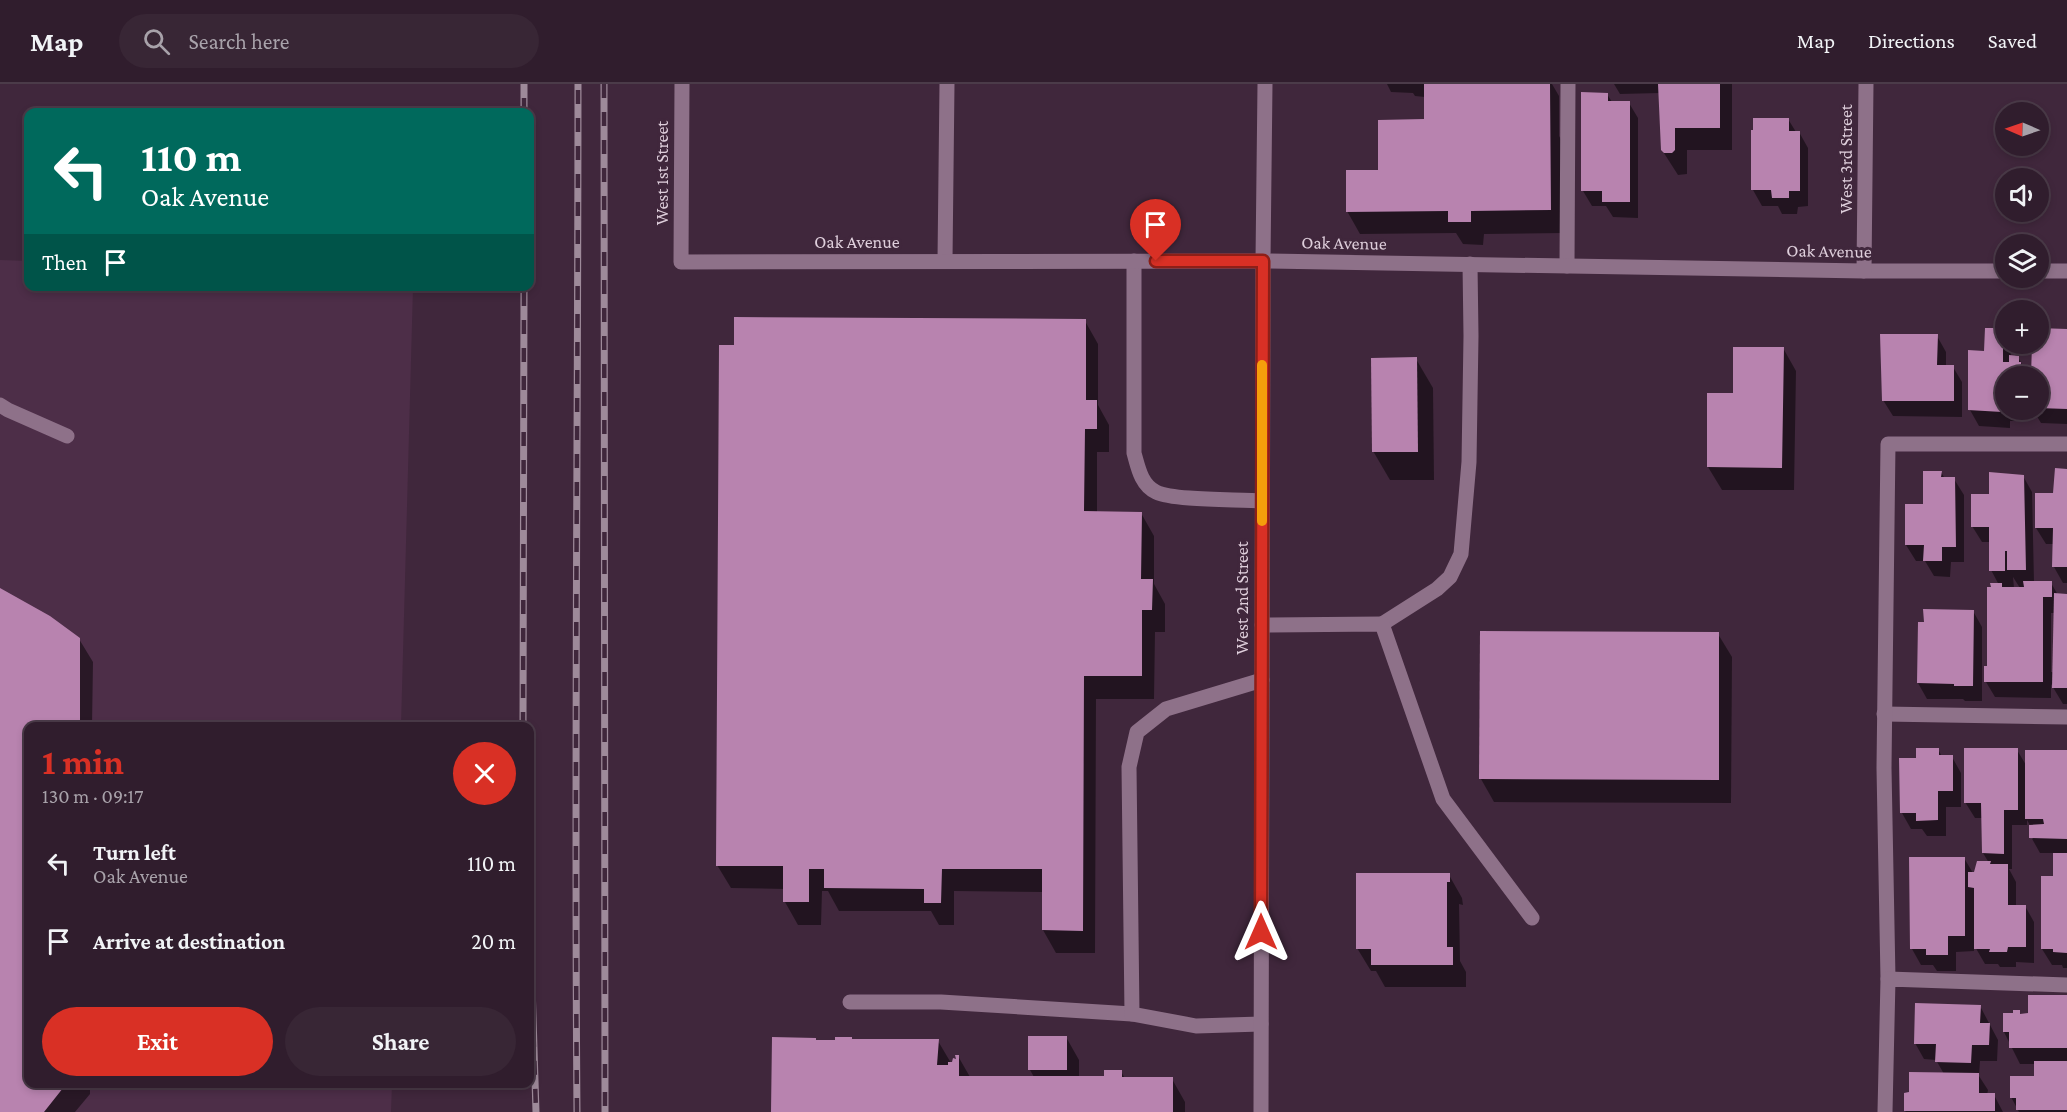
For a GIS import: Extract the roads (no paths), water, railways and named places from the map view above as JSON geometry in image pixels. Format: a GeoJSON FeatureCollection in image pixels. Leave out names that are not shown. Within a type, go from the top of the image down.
{"type":"FeatureCollection","features":[{"type":"Feature","properties":{"kind":"street","name":"West 1st Street"},"geometry":{"type":"LineString","coordinates":[[681,262],[682,84]]}},
{"type":"Feature","properties":{"kind":"street"},"geometry":{"type":"LineString","coordinates":[[945,261],[947,84]]}},
{"type":"Feature","properties":{"kind":"street","name":"West 2nd Street"},"geometry":{"type":"LineString","coordinates":[[1261,1112],[1265,84]]}},
{"type":"Feature","properties":{"kind":"street"},"geometry":{"type":"LineString","coordinates":[[1567,266],[1568,84]]}},
{"type":"Feature","properties":{"kind":"street","name":"West 3rd Street"},"geometry":{"type":"LineString","coordinates":[[1864,271],[1866,84]]}},
{"type":"Feature","properties":{"kind":"street"},"geometry":{"type":"LineString","coordinates":[[1134,261],[1134,453],[1141,477],[1154,491],[1171,496],[1262,501]]}},
{"type":"Feature","properties":{"kind":"street","name":"Oak Avenue"},"geometry":{"type":"LineString","coordinates":[[681,262],[1263,261],[1995,271]]}},
{"type":"Feature","properties":{"kind":"street"},"geometry":{"type":"LineString","coordinates":[[1262,625],[1382,624],[1437,589],[1450,577],[1461,554],[1469,462],[1470,264]]}},
{"type":"Feature","properties":{"kind":"street"},"geometry":{"type":"LineString","coordinates":[[2049,271],[2067,271]]}},
{"type":"Feature","properties":{"kind":"street"},"geometry":{"type":"LineString","coordinates":[[0,405],[67,436]]}},
{"type":"Feature","properties":{"kind":"street"},"geometry":{"type":"LineString","coordinates":[[1886,1112],[1888,979],[1884,714],[1888,444],[2067,444]]}},
{"type":"Feature","properties":{"kind":"street"},"geometry":{"type":"LineString","coordinates":[[1382,624],[1443,799],[1532,918]]}},
{"type":"Feature","properties":{"kind":"street"},"geometry":{"type":"LineString","coordinates":[[1131,1014],[1130,767],[1137,732],[1166,709],[1262,680]]}},
{"type":"Feature","properties":{"kind":"street"},"geometry":{"type":"LineString","coordinates":[[1884,714],[2067,717]]}},
{"type":"Feature","properties":{"kind":"street"},"geometry":{"type":"LineString","coordinates":[[1888,979],[2067,985]]}},
{"type":"Feature","properties":{"kind":"street"},"geometry":{"type":"LineString","coordinates":[[850,1002],[941,1002],[1131,1014],[1196,1026],[1261,1024]]}},
{"type":"Feature","properties":{"kind":"railway"},"geometry":{"type":"LineString","coordinates":[[524,84],[524,108]]}},
{"type":"Feature","properties":{"kind":"railway"},"geometry":{"type":"LineString","coordinates":[[577,1112],[578,84]]}},
{"type":"Feature","properties":{"kind":"railway"},"geometry":{"type":"LineString","coordinates":[[604,84],[605,1112]]}},
{"type":"Feature","properties":{"kind":"railway"},"geometry":{"type":"LineString","coordinates":[[523,722],[524,291]]}},
{"type":"Feature","properties":{"kind":"railway"},"geometry":{"type":"LineString","coordinates":[[534,1048],[536,1112]]}}]}
